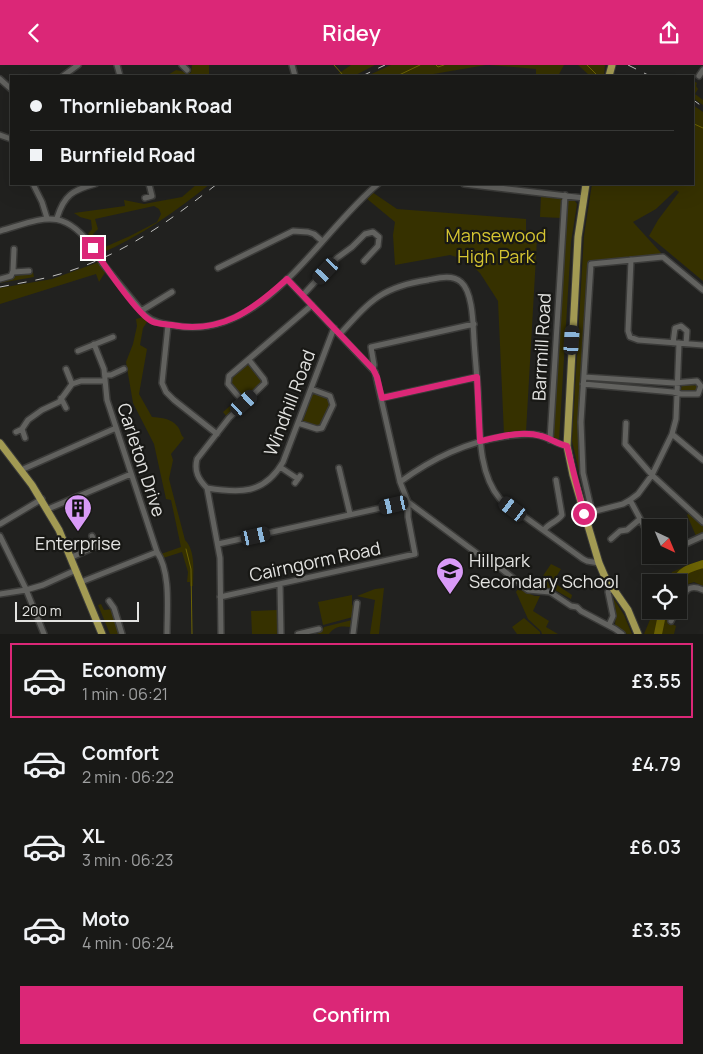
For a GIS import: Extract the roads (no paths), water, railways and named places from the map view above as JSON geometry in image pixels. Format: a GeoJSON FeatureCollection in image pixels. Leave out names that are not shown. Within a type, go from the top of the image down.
{"type":"FeatureCollection","features":[{"type":"Feature","properties":{"kind":"main road"},"geometry":{"type":"LineString","coordinates":[[586,185],[578,246],[567,446],[584,514],[599,563],[605,577],[628,610],[638,634]]}},
{"type":"Feature","properties":{"kind":"main road"},"geometry":{"type":"LineString","coordinates":[[0,443],[48,509],[72,557],[102,634]]}},
{"type":"Feature","properties":{"kind":"street"},"geometry":{"type":"LineString","coordinates":[[63,75],[78,65]]}},
{"type":"Feature","properties":{"kind":"street"},"geometry":{"type":"LineString","coordinates":[[182,65],[187,70]]}},
{"type":"Feature","properties":{"kind":"street"},"geometry":{"type":"LineString","coordinates":[[699,76],[703,70]]}},
{"type":"Feature","properties":{"kind":"street"},"geometry":{"type":"LineString","coordinates":[[0,79],[10,88]]}},
{"type":"Feature","properties":{"kind":"street"},"geometry":{"type":"LineString","coordinates":[[34,185],[47,218]]}},
{"type":"Feature","properties":{"kind":"street"},"geometry":{"type":"LineString","coordinates":[[57,218],[73,191],[92,185]]}},
{"type":"Feature","properties":{"kind":"street"},"geometry":{"type":"LineString","coordinates":[[145,197],[152,196],[149,185]]}},
{"type":"Feature","properties":{"kind":"street"},"geometry":{"type":"LineString","coordinates":[[0,231],[47,218],[57,218],[72,225],[152,322],[197,328],[211,326],[228,320],[244,314],[257,306],[287,279],[377,185]]}},
{"type":"Feature","properties":{"kind":"street"},"geometry":{"type":"LineString","coordinates":[[473,185],[584,198]]}},
{"type":"Feature","properties":{"kind":"street","name":"Barrmill Road"},"geometry":{"type":"LineString","coordinates":[[550,440],[565,195]]}},
{"type":"Feature","properties":{"kind":"street"},"geometry":{"type":"LineString","coordinates":[[218,268],[293,231],[314,234],[322,241]]}},
{"type":"Feature","properties":{"kind":"street"},"geometry":{"type":"LineString","coordinates":[[302,295],[337,258],[365,234],[373,231],[380,241],[364,261]]}},
{"type":"Feature","properties":{"kind":"street"},"geometry":{"type":"LineString","coordinates":[[0,279],[11,276],[14,249]]}},
{"type":"Feature","properties":{"kind":"street"},"geometry":{"type":"LineString","coordinates":[[365,249],[370,254]]}},
{"type":"Feature","properties":{"kind":"street"},"geometry":{"type":"LineString","coordinates":[[592,512],[583,473],[581,422],[591,264],[663,257],[703,290]]}},
{"type":"Feature","properties":{"kind":"street"},"geometry":{"type":"LineString","coordinates":[[631,260],[629,335],[633,339],[638,340],[703,345]]}},
{"type":"Feature","properties":{"kind":"street"},"geometry":{"type":"LineString","coordinates":[[13,271],[29,271]]}},
{"type":"Feature","properties":{"kind":"street"},"geometry":{"type":"LineString","coordinates":[[340,334],[376,297],[400,286],[442,278],[456,279],[464,285],[474,324],[480,441],[489,481],[497,495],[513,509],[587,561],[599,563]]}},
{"type":"Feature","properties":{"kind":"street"},"geometry":{"type":"LineString","coordinates":[[287,279],[373,369],[377,377],[400,482],[408,501],[494,566],[500,567],[523,587],[528,590],[550,592],[571,606],[577,607],[622,634]]}},
{"type":"Feature","properties":{"kind":"street"},"geometry":{"type":"LineString","coordinates":[[141,311],[172,292]]}},
{"type":"Feature","properties":{"kind":"street"},"geometry":{"type":"LineString","coordinates":[[244,403],[228,384],[230,376],[312,305]]}},
{"type":"Feature","properties":{"kind":"street"},"geometry":{"type":"LineString","coordinates":[[373,369],[371,347],[474,324]]}},
{"type":"Feature","properties":{"kind":"street"},"geometry":{"type":"LineString","coordinates":[[168,325],[162,383],[166,392],[174,400],[216,434]]}},
{"type":"Feature","properties":{"kind":"street"},"geometry":{"type":"LineString","coordinates":[[672,343],[674,328],[681,326],[687,331],[686,344]]}},
{"type":"Feature","properties":{"kind":"street","name":"Windhill Road"},"geometry":{"type":"LineString","coordinates":[[207,489],[234,492],[249,490],[264,483],[280,467],[334,328]]}},
{"type":"Feature","properties":{"kind":"street"},"geometry":{"type":"LineString","coordinates":[[78,351],[113,337]]}},
{"type":"Feature","properties":{"kind":"street"},"geometry":{"type":"LineString","coordinates":[[584,514],[630,500],[638,494],[652,475],[672,434],[676,419],[679,343]]}},
{"type":"Feature","properties":{"kind":"street","name":"Carleton Drive"},"geometry":{"type":"LineString","coordinates":[[94,344],[104,378],[107,400],[161,562],[166,582],[167,634]]}},
{"type":"Feature","properties":{"kind":"street"},"geometry":{"type":"LineString","coordinates":[[221,634],[220,558],[218,544],[207,489],[197,477],[196,466],[197,459],[216,434],[265,383],[249,360]]}},
{"type":"Feature","properties":{"kind":"street"},"geometry":{"type":"LineString","coordinates":[[66,369],[72,384]]}},
{"type":"Feature","properties":{"kind":"street"},"geometry":{"type":"LineString","coordinates":[[16,432],[41,412],[55,405],[72,384],[81,381],[95,381],[124,369]]}},
{"type":"Feature","properties":{"kind":"street"},"geometry":{"type":"LineString","coordinates":[[382,398],[477,377]]}},
{"type":"Feature","properties":{"kind":"street"},"geometry":{"type":"LineString","coordinates":[[583,384],[695,394],[701,389],[697,381],[678,382],[584,377]]}},
{"type":"Feature","properties":{"kind":"street"},"geometry":{"type":"LineString","coordinates":[[95,381],[95,387]]}},
{"type":"Feature","properties":{"kind":"street"},"geometry":{"type":"LineString","coordinates":[[298,423],[316,429],[322,428],[333,405],[330,396],[311,389]]}},
{"type":"Feature","properties":{"kind":"street"},"geometry":{"type":"LineString","coordinates":[[61,398],[66,408]]}},
{"type":"Feature","properties":{"kind":"street"},"geometry":{"type":"LineString","coordinates":[[37,404],[41,412]]}},
{"type":"Feature","properties":{"kind":"street"},"geometry":{"type":"LineString","coordinates":[[626,423],[625,444],[652,475],[703,522]]}},
{"type":"Feature","properties":{"kind":"street"},"geometry":{"type":"LineString","coordinates":[[22,429],[26,438]]}},
{"type":"Feature","properties":{"kind":"street"},"geometry":{"type":"LineString","coordinates":[[21,470],[116,429]]}},
{"type":"Feature","properties":{"kind":"street"},"geometry":{"type":"LineString","coordinates":[[400,482],[436,458],[480,441],[530,434],[538,435],[567,446]]}},
{"type":"Feature","properties":{"kind":"street"},"geometry":{"type":"LineString","coordinates":[[672,434],[703,460]]}},
{"type":"Feature","properties":{"kind":"street"},"geometry":{"type":"LineString","coordinates":[[280,467],[298,479]]}},
{"type":"Feature","properties":{"kind":"street"},"geometry":{"type":"LineString","coordinates":[[339,468],[350,515]]}},
{"type":"Feature","properties":{"kind":"street"},"geometry":{"type":"LineString","coordinates":[[48,509],[131,474]]}},
{"type":"Feature","properties":{"kind":"street"},"geometry":{"type":"LineString","coordinates":[[544,530],[562,515],[555,480]]}},
{"type":"Feature","properties":{"kind":"street"},"geometry":{"type":"LineString","coordinates":[[0,524],[42,499]]}},
{"type":"Feature","properties":{"kind":"street"},"geometry":{"type":"LineString","coordinates":[[630,500],[642,523]]}},
{"type":"Feature","properties":{"kind":"street"},"geometry":{"type":"LineString","coordinates":[[218,544],[408,501]]}},
{"type":"Feature","properties":{"kind":"street","name":"Cairngorm Road"},"geometry":{"type":"LineString","coordinates":[[220,597],[415,554],[408,517],[408,501]]}},
{"type":"Feature","properties":{"kind":"street"},"geometry":{"type":"LineString","coordinates":[[611,539],[620,531],[627,530],[640,519]]}},
{"type":"Feature","properties":{"kind":"street"},"geometry":{"type":"LineString","coordinates":[[0,536],[26,590],[44,634]]}},
{"type":"Feature","properties":{"kind":"street"},"geometry":{"type":"LineString","coordinates":[[92,536],[96,546]]}},
{"type":"Feature","properties":{"kind":"street"},"geometry":{"type":"LineString","coordinates":[[688,543],[703,536]]}},
{"type":"Feature","properties":{"kind":"street"},"geometry":{"type":"LineString","coordinates":[[72,557],[103,543]]}},
{"type":"Feature","properties":{"kind":"street"},"geometry":{"type":"LineString","coordinates":[[81,582],[157,552]]}},
{"type":"Feature","properties":{"kind":"street"},"geometry":{"type":"LineString","coordinates":[[0,593],[26,590],[43,585],[76,570]]}},
{"type":"Feature","properties":{"kind":"street"},"geometry":{"type":"LineString","coordinates":[[280,584],[281,634]]}},
{"type":"Feature","properties":{"kind":"street"},"geometry":{"type":"LineString","coordinates":[[687,591],[696,587],[703,589]]}},
{"type":"Feature","properties":{"kind":"street"},"geometry":{"type":"LineString","coordinates":[[609,625],[613,617],[608,594],[613,588]]}},
{"type":"Feature","properties":{"kind":"street"},"geometry":{"type":"LineString","coordinates":[[109,601],[114,608],[122,634]]}},
{"type":"Feature","properties":{"kind":"street"},"geometry":{"type":"LineString","coordinates":[[353,634],[358,603]]}},
{"type":"Feature","properties":{"kind":"street"},"geometry":{"type":"LineString","coordinates":[[298,634],[319,629]]}},
{"type":"Feature","properties":{"kind":"waterway"},"geometry":{"type":"LineString","coordinates":[[334,65],[343,75]]}},
{"type":"Feature","properties":{"kind":"waterway"},"geometry":{"type":"LineString","coordinates":[[399,75],[420,65]]}},
{"type":"Feature","properties":{"kind":"waterway"},"geometry":{"type":"LineString","coordinates":[[436,65],[438,67],[444,65]]}},
{"type":"Feature","properties":{"kind":"waterway"},"geometry":{"type":"LineString","coordinates":[[587,65],[597,75]]}},
{"type":"Feature","properties":{"kind":"waterway"},"geometry":{"type":"LineString","coordinates":[[694,124],[703,128]]}},
{"type":"Feature","properties":{"kind":"waterway"},"geometry":{"type":"LineString","coordinates":[[186,549],[191,569],[192,634]]}},
{"type":"Feature","properties":{"kind":"waterway"},"geometry":{"type":"LineString","coordinates":[[681,574],[690,568],[703,564]]}},
{"type":"Feature","properties":{"kind":"waterway"},"geometry":{"type":"LineString","coordinates":[[658,634],[661,619]]}},
{"type":"Feature","properties":{"kind":"railway"},"geometry":{"type":"LineString","coordinates":[[364,75],[385,65]]}},
{"type":"Feature","properties":{"kind":"railway"},"geometry":{"type":"LineString","coordinates":[[628,65],[648,75]]}},
{"type":"Feature","properties":{"kind":"railway"},"geometry":{"type":"LineString","coordinates":[[694,100],[703,107]]}},
{"type":"Feature","properties":{"kind":"railway"},"geometry":{"type":"LineString","coordinates":[[0,287],[60,274],[103,258],[143,237],[216,185]]}},
{"type":"Feature","properties":{"kind":"place","name":"Enterprise"},"geometry":{"type":"Point","coordinates":[78,532]}},
{"type":"Feature","properties":{"kind":"place","name":"Hillpark Secondary School"},"geometry":{"type":"Point","coordinates":[450,595]}},
{"type":"Feature","properties":{"kind":"park label","name":"Mansewood High Park"},"geometry":{"type":"Point","coordinates":[496,246]}}]}
